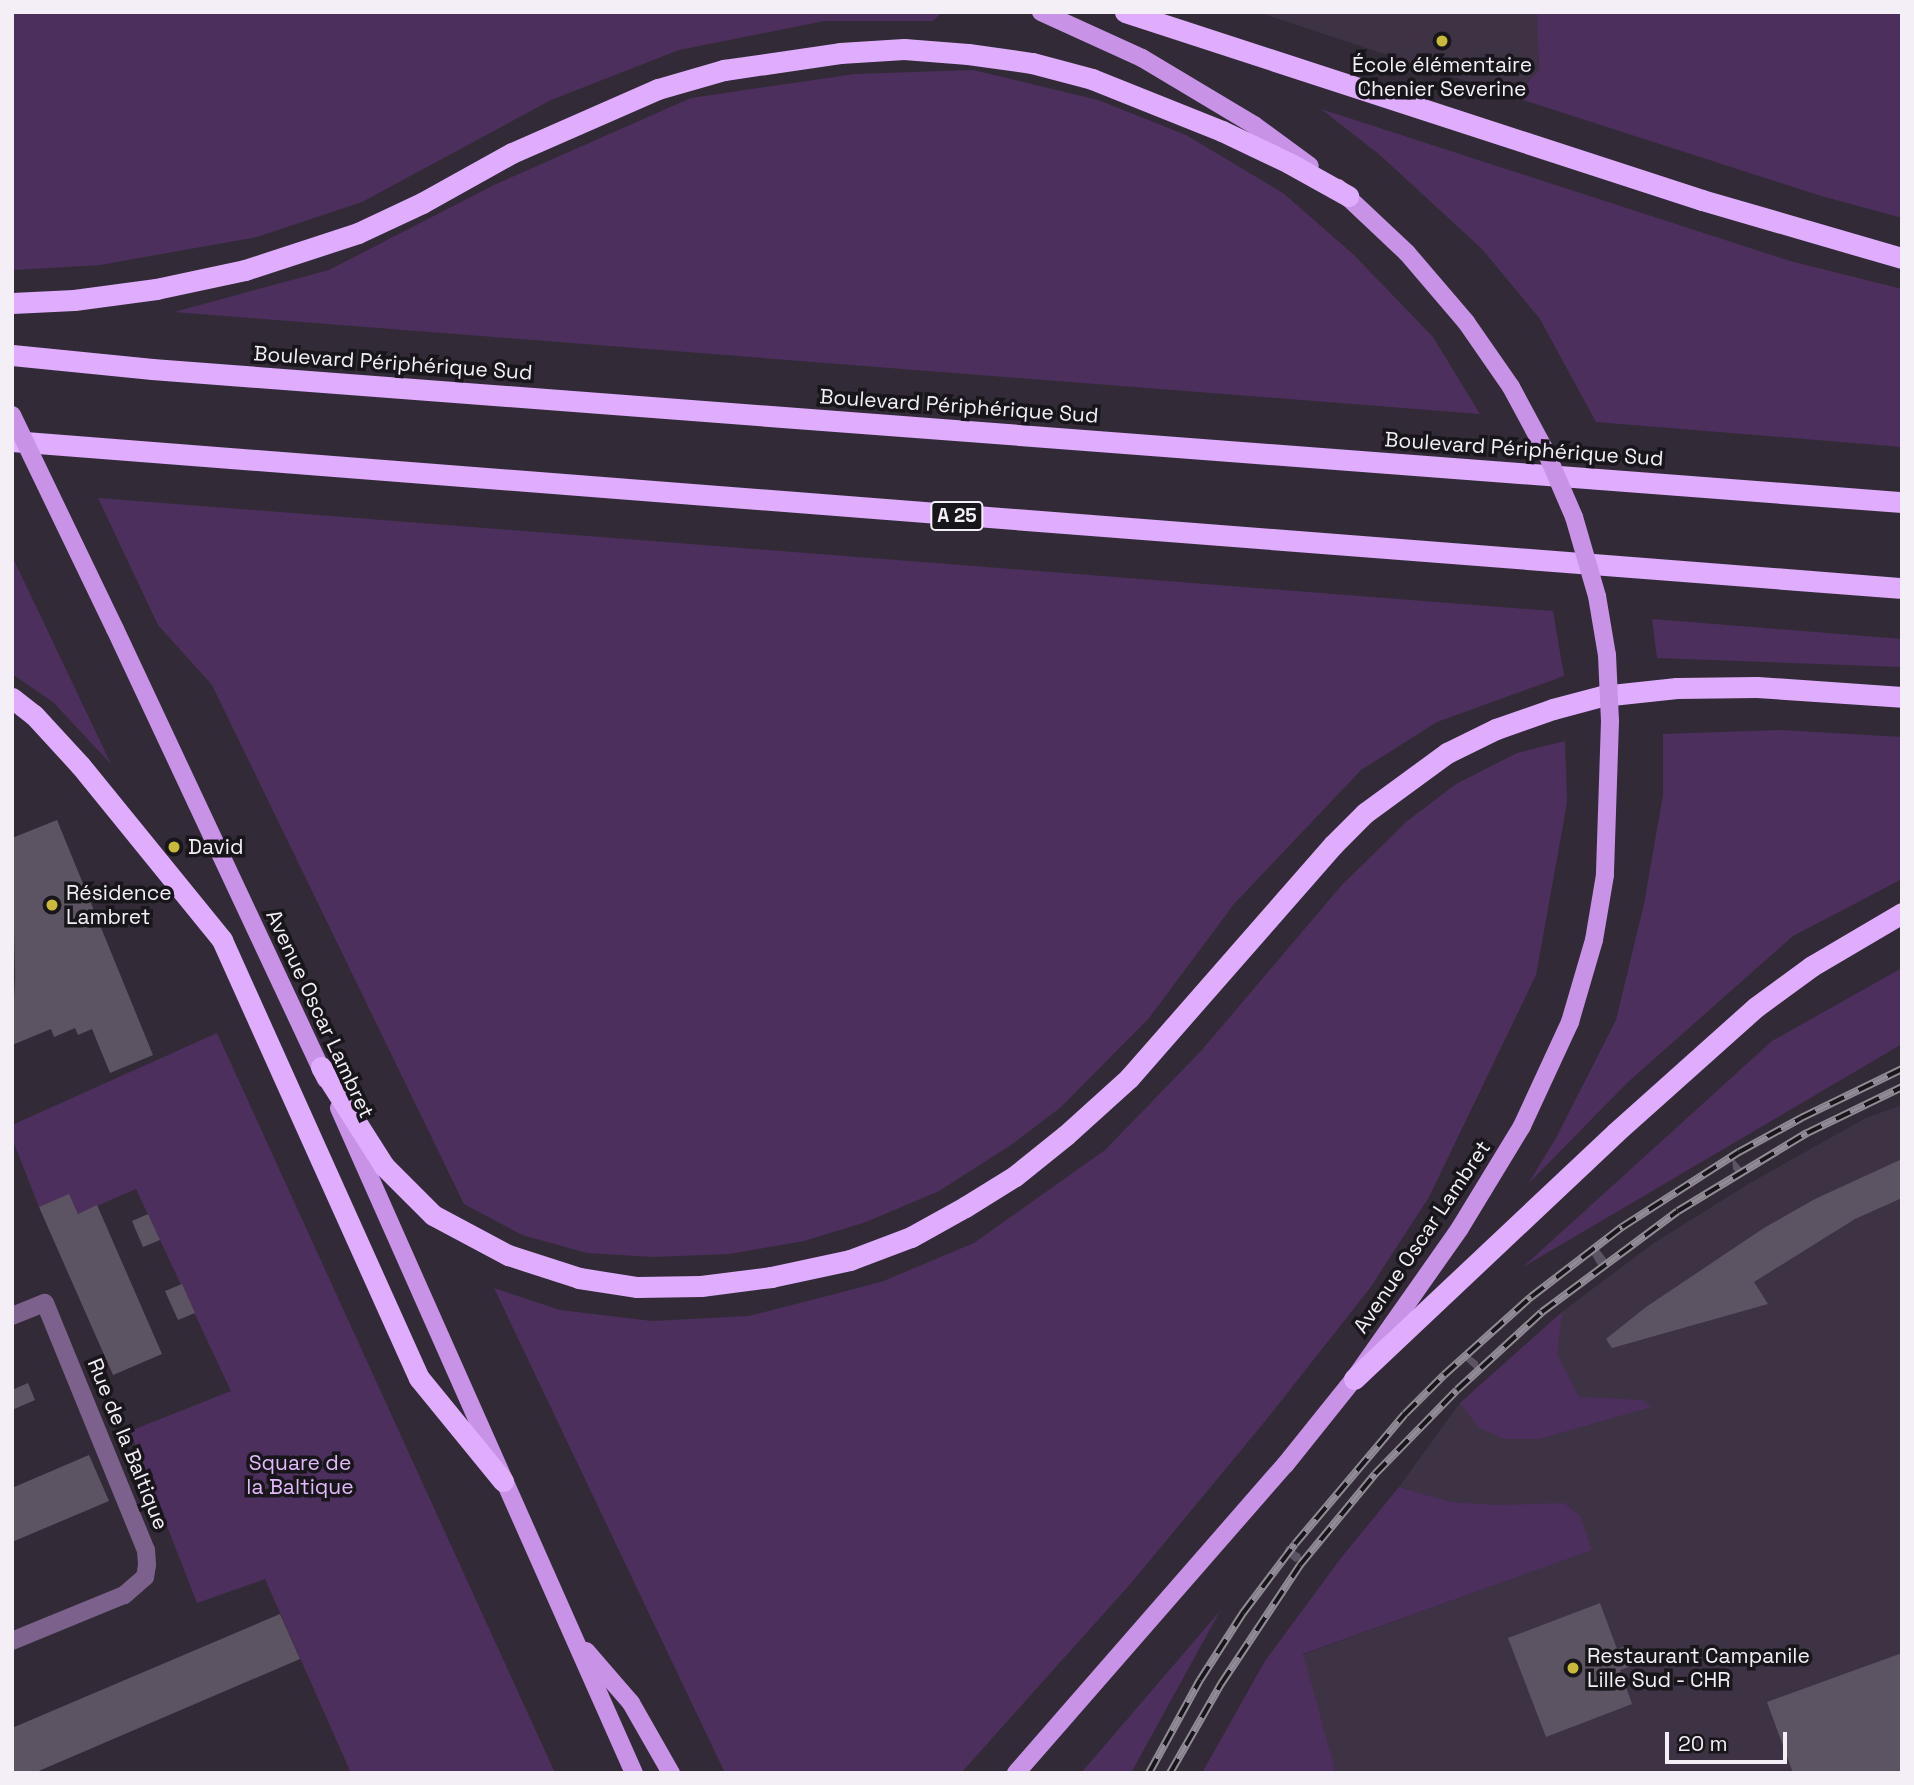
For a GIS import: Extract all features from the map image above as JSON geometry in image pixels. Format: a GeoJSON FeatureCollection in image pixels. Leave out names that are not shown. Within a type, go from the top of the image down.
{"type":"FeatureCollection","features":[{"type":"Feature","properties":{"kind":"highway"},"geometry":{"type":"LineString","coordinates":[[1125,12],[1702,200],[1902,258]]}},
{"type":"Feature","properties":{"kind":"highway"},"geometry":{"type":"LineString","coordinates":[[12,303],[75,300],[156,289],[267,264],[358,233],[422,203],[512,153],[658,89],[723,69],[840,52],[904,49],[968,54],[1032,63],[1092,79],[1222,131],[1289,163],[1348,196]]}},
{"type":"Feature","properties":{"kind":"highway","name":"Boulevard Périphérique Sud"},"geometry":{"type":"LineString","coordinates":[[12,355],[152,369],[1902,502]]}},
{"type":"Feature","properties":{"kind":"highway","name":"A 25"},"geometry":{"type":"LineString","coordinates":[[12,441],[196,458],[1902,588]]}},
{"type":"Feature","properties":{"kind":"highway"},"geometry":{"type":"LineString","coordinates":[[321,1067],[384,1166],[433,1215],[508,1255],[579,1278],[637,1287],[701,1286],[771,1278],[850,1260],[911,1237],[965,1207],[1015,1176],[1066,1135],[1129,1078],[1333,845],[1365,813],[1447,753],[1508,725],[1602,696],[1677,688],[1758,687],[1902,697]]}},
{"type":"Feature","properties":{"kind":"highway"},"geometry":{"type":"LineString","coordinates":[[12,698],[34,715],[80,765],[222,940],[419,1378],[503,1481]]}},
{"type":"Feature","properties":{"kind":"highway"},"geometry":{"type":"LineString","coordinates":[[1353,1379],[1615,1133],[1756,1007],[1812,967],[1902,913]]}},
{"type":"Feature","properties":{"kind":"main road","name":"Avenue Oscar Lambret"},"geometry":{"type":"LineString","coordinates":[[1008,1773],[1030,1753],[1285,1465],[1353,1379],[1460,1228],[1521,1126],[1570,1022],[1594,940],[1605,875],[1610,722],[1607,655],[1597,596],[1574,517],[1546,452],[1511,387],[1466,322],[1407,253],[1348,196],[1254,125],[1142,58],[1041,12]]}},
{"type":"Feature","properties":{"kind":"main road","name":"Avenue Oscar Lambret"},"geometry":{"type":"LineString","coordinates":[[12,415],[321,1067],[634,1773]]}},
{"type":"Feature","properties":{"kind":"main road","name":"Avenue Oscar Lambret"},"geometry":{"type":"LineString","coordinates":[[575,1638],[631,1703],[671,1773]]}},
{"type":"Feature","properties":{"kind":"main road","name":"Avenue Oscar Lambret"},"geometry":{"type":"LineString","coordinates":[[1016,1773],[1030,1753]]}},
{"type":"Feature","properties":{"kind":"street","name":"Rue de la Baltique"},"geometry":{"type":"LineString","coordinates":[[12,1316],[46,1303],[146,1550],[147,1565],[145,1577],[124,1595],[12,1641]]}},
{"type":"Feature","properties":{"kind":"shaded area","name":"École élémentaire Chenier Severine"},"geometry":{"type":"Polygon","coordinates":[[[1258,12],[1537,12],[1539,70],[1514,97],[1258,12]]]}},
{"type":"Feature","properties":{"kind":"shaded area"},"geometry":{"type":"Polygon","coordinates":[[[1902,1105],[1902,1773],[1336,1773],[1302,1655],[1591,1550],[1499,1505],[1451,1502],[1399,1487],[1460,1403],[1562,1312],[1654,1243],[1750,1183],[1866,1118],[1902,1105]]]}},
{"type":"Feature","properties":{"kind":"green space"},"geometry":{"type":"Polygon","coordinates":[[[12,12],[942,12],[933,21],[824,21],[679,50],[551,100],[362,202],[257,237],[100,265],[14,270],[12,12]]]}},
{"type":"Feature","properties":{"kind":"green space"},"geometry":{"type":"Polygon","coordinates":[[[1537,12],[1902,12],[1902,218],[1818,195],[1514,97],[1539,70],[1537,12]]]}},
{"type":"Feature","properties":{"kind":"green space"},"geometry":{"type":"Polygon","coordinates":[[[973,70],[1098,100],[1186,135],[1283,193],[1354,255],[1433,337],[1480,414],[174,312],[329,270],[494,185],[691,98],[855,74],[973,70]]]}},
{"type":"Feature","properties":{"kind":"green space"},"geometry":{"type":"Polygon","coordinates":[[[1321,109],[1790,261],[1902,289],[1902,447],[1596,422],[1540,319],[1482,249],[1380,155],[1321,109]]]}},
{"type":"Feature","properties":{"kind":"green space"},"geometry":{"type":"Polygon","coordinates":[[[98,498],[1553,611],[1564,676],[1437,722],[1361,770],[1234,904],[1149,1018],[1061,1107],[1011,1145],[939,1191],[866,1222],[804,1241],[729,1254],[653,1257],[587,1253],[522,1235],[464,1204],[212,685],[158,625],[98,498]]]}},
{"type":"Feature","properties":{"kind":"green space"},"geometry":{"type":"Polygon","coordinates":[[[12,556],[111,764],[53,702],[12,674],[12,556]]]}},
{"type":"Feature","properties":{"kind":"green space"},"geometry":{"type":"Polygon","coordinates":[[[1652,619],[1902,639],[1902,667],[1657,658],[1652,619]]]}},
{"type":"Feature","properties":{"kind":"green space"},"geometry":{"type":"Polygon","coordinates":[[[1781,730],[1902,737],[1902,879],[1793,936],[1628,1082],[1528,1184],[1556,1138],[1616,1020],[1644,904],[1663,795],[1663,734],[1781,730]]]}},
{"type":"Feature","properties":{"kind":"green space"},"geometry":{"type":"Polygon","coordinates":[[[1565,741],[1567,803],[1536,975],[1429,1197],[1370,1288],[1266,1420],[1132,1582],[961,1773],[725,1773],[494,1288],[560,1310],[652,1321],[749,1316],[881,1282],[974,1243],[1105,1150],[1201,1051],[1341,886],[1406,822],[1456,784],[1517,753],[1565,741]]]}},
{"type":"Feature","properties":{"kind":"green space"},"geometry":{"type":"Polygon","coordinates":[[[1902,968],[1902,1044],[1523,1267],[1772,1041],[1902,968]]]}},
{"type":"Feature","properties":{"kind":"green space","name":"Square de la Baltique"},"geometry":{"type":"Polygon","coordinates":[[[217,1033],[555,1773],[351,1773],[265,1579],[197,1603],[130,1431],[231,1391],[136,1189],[78,1214],[69,1195],[39,1207],[12,1138],[12,1125],[217,1033]]]}},
{"type":"Feature","properties":{"kind":"green space"},"geometry":{"type":"Polygon","coordinates":[[[1562,1312],[1557,1354],[1579,1397],[1643,1400],[1651,1407],[1539,1439],[1504,1439],[1478,1427],[1460,1403],[1562,1312]]]}},
{"type":"Feature","properties":{"kind":"green space"},"geometry":{"type":"Polygon","coordinates":[[[1399,1487],[1451,1502],[1499,1505],[1564,1503],[1580,1516],[1592,1550],[1303,1654],[1336,1773],[1202,1773],[1265,1661],[1341,1558],[1399,1487]]]}},
{"type":"Feature","properties":{"kind":"green space"},"geometry":{"type":"Polygon","coordinates":[[[1220,1611],[1131,1773],[1081,1773],[1220,1611]]]}},
{"type":"Feature","properties":{"kind":"building","name":"Résidence Lambret"},"geometry":{"type":"Polygon","coordinates":[[[57,820],[153,1055],[110,1073],[92,1029],[78,1035],[75,1028],[54,1037],[51,1029],[12,1045],[15,977],[12,838],[57,820]]]}},
{"type":"Feature","properties":{"kind":"building"},"geometry":{"type":"Polygon","coordinates":[[[1732,1157],[1744,1171],[1739,1176],[1733,1169],[1732,1157]]]}},
{"type":"Feature","properties":{"kind":"building"},"geometry":{"type":"Polygon","coordinates":[[[1902,1159],[1902,1198],[1855,1219],[1754,1282],[1768,1304],[1612,1348],[1606,1339],[1646,1307],[1764,1228],[1815,1199],[1902,1159]]]}},
{"type":"Feature","properties":{"kind":"building"},"geometry":{"type":"Polygon","coordinates":[[[69,1194],[78,1214],[97,1205],[162,1354],[113,1375],[39,1207],[69,1194]]]}},
{"type":"Feature","properties":{"kind":"building"},"geometry":{"type":"Polygon","coordinates":[[[148,1214],[160,1240],[143,1247],[132,1221],[148,1214]]]}},
{"type":"Feature","properties":{"kind":"building"},"geometry":{"type":"Polygon","coordinates":[[[1598,1248],[1607,1260],[1599,1267],[1589,1250],[1598,1248]]]}},
{"type":"Feature","properties":{"kind":"building"},"geometry":{"type":"Polygon","coordinates":[[[182,1284],[195,1313],[178,1320],[165,1291],[182,1284]]]}},
{"type":"Feature","properties":{"kind":"building"},"geometry":{"type":"Polygon","coordinates":[[[1468,1354],[1478,1362],[1478,1372],[1463,1358],[1468,1354]]]}},
{"type":"Feature","properties":{"kind":"building"},"geometry":{"type":"Polygon","coordinates":[[[28,1383],[35,1400],[12,1410],[12,1390],[28,1383]]]}},
{"type":"Feature","properties":{"kind":"building"},"geometry":{"type":"Polygon","coordinates":[[[89,1455],[109,1501],[12,1542],[12,1488],[89,1455]]]}},
{"type":"Feature","properties":{"kind":"building"},"geometry":{"type":"Polygon","coordinates":[[[1287,1546],[1300,1554],[1302,1559],[1295,1562],[1284,1552],[1287,1546]]]}},
{"type":"Feature","properties":{"kind":"building","name":"Restaurant Campanile Lille Sud - CHR"},"geometry":{"type":"Polygon","coordinates":[[[1600,1603],[1617,1649],[1625,1646],[1632,1666],[1620,1670],[1632,1704],[1546,1737],[1508,1638],[1600,1603]]]}},
{"type":"Feature","properties":{"kind":"building"},"geometry":{"type":"Polygon","coordinates":[[[280,1614],[300,1659],[34,1773],[12,1773],[12,1728],[280,1614]]]}},
{"type":"Feature","properties":{"kind":"building"},"geometry":{"type":"Polygon","coordinates":[[[1902,1653],[1902,1773],[1793,1773],[1767,1702],[1902,1653]]]}},
{"type":"Feature","properties":{"kind":"railway"},"geometry":{"type":"LineString","coordinates":[[1149,1773],[1200,1680],[1243,1613],[1295,1544],[1405,1414],[1444,1375],[1531,1297],[1622,1227],[1739,1152],[1801,1118],[1902,1069]]}},
{"type":"Feature","properties":{"kind":"railway"},"geometry":{"type":"LineString","coordinates":[[1170,1773],[1221,1684],[1300,1565],[1375,1474],[1457,1390],[1542,1312],[1678,1211],[1807,1133],[1902,1087]]}},
{"type":"Feature","properties":{"kind":"place","name":"École élémentaire Chenier Severine"},"geometry":{"type":"Point","coordinates":[1442,41]}},
{"type":"Feature","properties":{"kind":"place","name":"David"},"geometry":{"type":"Point","coordinates":[174,847]}},
{"type":"Feature","properties":{"kind":"place","name":"Résidence Lambret"},"geometry":{"type":"Point","coordinates":[52,905]}},
{"type":"Feature","properties":{"kind":"place","name":"Restaurant Campanile Lille Sud - CHR"},"geometry":{"type":"Point","coordinates":[1573,1668]}}]}
